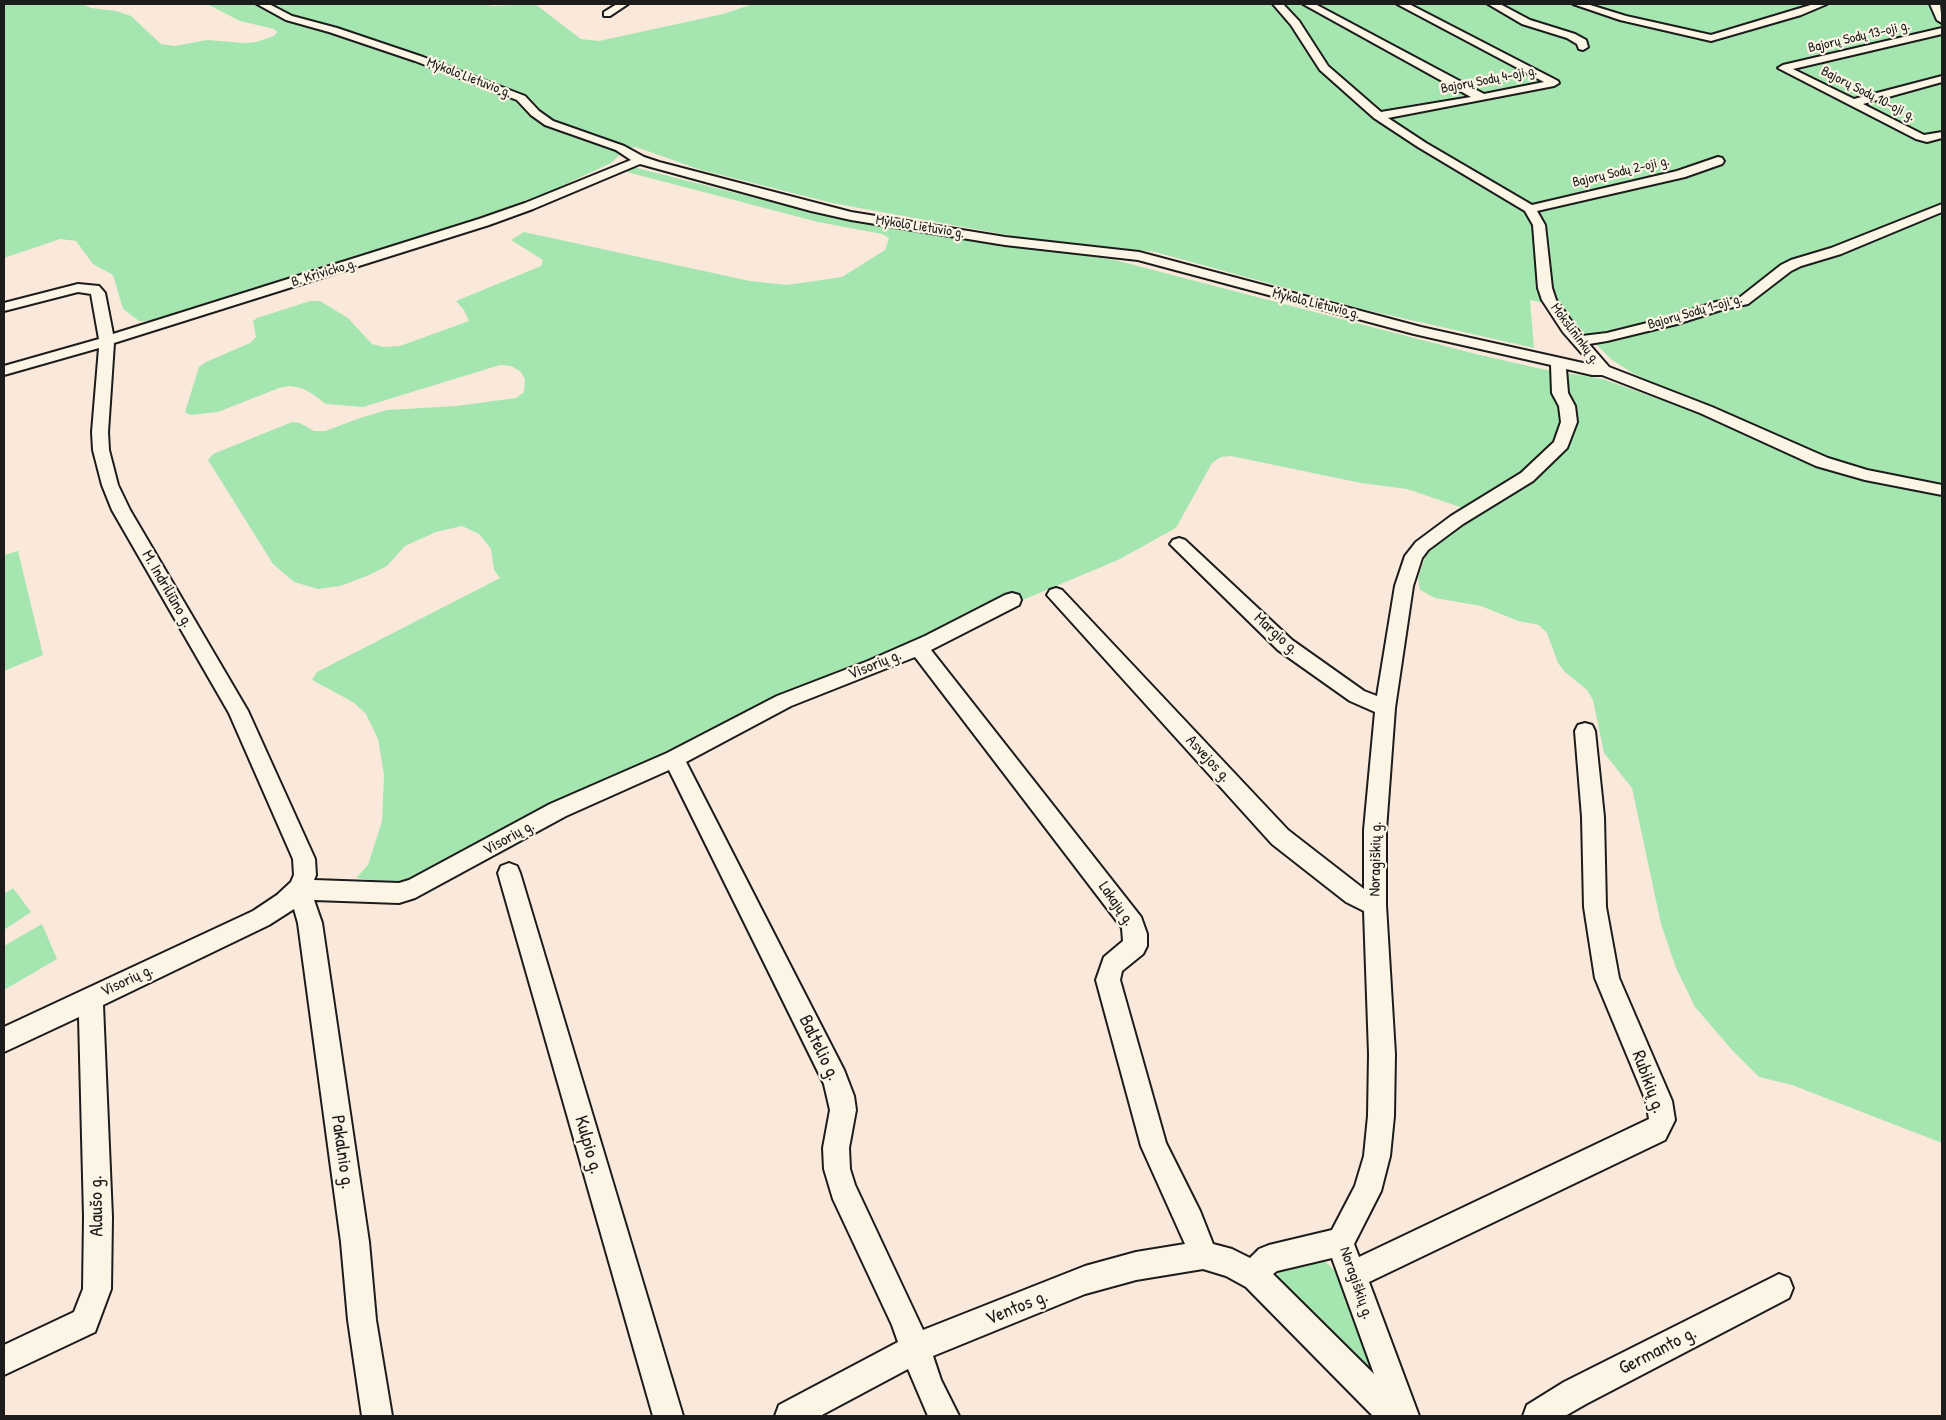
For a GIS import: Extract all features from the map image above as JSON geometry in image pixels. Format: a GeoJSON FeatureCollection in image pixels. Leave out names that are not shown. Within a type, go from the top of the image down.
{"type":"FeatureCollection","features":[{"type":"Feature","properties":{"kind":"street","name":"Mykolo Lietuvio g."},"geometry":{"type":"LineString","coordinates":[[262,4],[289,18],[333,30],[403,54],[521,98],[535,113],[549,123],[620,148],[640,160],[776,198],[851,216],[1005,241],[1139,256],[1400,326],[1559,363],[1592,370],[1604,370]]}},
{"type":"Feature","properties":{"kind":"street"},"geometry":{"type":"LineString","coordinates":[[607,14],[623,4]]}},
{"type":"Feature","properties":{"kind":"street"},"geometry":{"type":"LineString","coordinates":[[1278,4],[1295,23],[1330,75],[1378,116],[1422,146],[1511,196],[1530,209]]}},
{"type":"Feature","properties":{"kind":"street"},"geometry":{"type":"LineString","coordinates":[[1308,4],[1482,98]]}},
{"type":"Feature","properties":{"kind":"street","name":"Bajorų Sodų 4-oji g."},"geometry":{"type":"LineString","coordinates":[[1378,116],[1554,83],[1402,4]]}},
{"type":"Feature","properties":{"kind":"street"},"geometry":{"type":"LineString","coordinates":[[1493,4],[1526,22],[1570,36],[1582,42],[1583,47]]}},
{"type":"Feature","properties":{"kind":"street"},"geometry":{"type":"LineString","coordinates":[[1578,4],[1623,18],[1712,38],[1798,13],[1822,4]]}},
{"type":"Feature","properties":{"kind":"street"},"geometry":{"type":"LineString","coordinates":[[1935,4],[1942,19]]}},
{"type":"Feature","properties":{"kind":"street"},"geometry":{"type":"LineString","coordinates":[[1781,7],[1798,13]]}},
{"type":"Feature","properties":{"kind":"street","name":"Bajorų Sodų 13-oji g."},"geometry":{"type":"LineString","coordinates":[[1783,68],[1942,31]]}},
{"type":"Feature","properties":{"kind":"street","name":"Bajorų Sodų 10-oji g."},"geometry":{"type":"LineString","coordinates":[[1783,68],[1920,137],[1927,139],[1942,135]]}},
{"type":"Feature","properties":{"kind":"street"},"geometry":{"type":"LineString","coordinates":[[1853,103],[1942,79]]}},
{"type":"Feature","properties":{"kind":"street","name":"B. Krivicko g."},"geometry":{"type":"LineString","coordinates":[[4,371],[107,341],[492,220],[640,160]]}},
{"type":"Feature","properties":{"kind":"street","name":"Bajorų Sodų 2-oji g."},"geometry":{"type":"LineString","coordinates":[[1530,209],[1681,174],[1718,161]]}},
{"type":"Feature","properties":{"kind":"street","name":"Bajorų Sodų 1-oji g."},"geometry":{"type":"LineString","coordinates":[[1578,341],[1607,337],[1672,321],[1721,305],[1743,301],[1796,262],[1836,251],[1942,208]]}},
{"type":"Feature","properties":{"kind":"street","name":"Mokslininkų g."},"geometry":{"type":"LineString","coordinates":[[1530,209],[1539,225],[1545,288],[1549,300],[1578,341],[1604,370],[1706,410],[1829,464],[1865,475],[1942,490]]}},
{"type":"Feature","properties":{"kind":"street","name":"M. Indriliūno g."},"geometry":{"type":"LineString","coordinates":[[4,307],[78,288],[94,289],[98,293],[107,341],[100,432],[101,450],[110,485],[121,510],[238,710],[304,859],[305,875],[299,889]]}},
{"type":"Feature","properties":{"kind":"street","name":"Noragiškių g."},"geometry":{"type":"LineString","coordinates":[[1404,1416],[1340,1243],[1367,1191],[1377,1156],[1381,1116],[1382,1054],[1375,905],[1375,830],[1385,708],[1404,586],[1414,556],[1422,546],[1458,520],[1527,477],[1561,444],[1569,422],[1568,406],[1560,393],[1559,363]]}},
{"type":"Feature","properties":{"kind":"street","name":"Margio g."},"geometry":{"type":"LineString","coordinates":[[1179,544],[1285,645],[1357,696],[1385,708]]}},
{"type":"Feature","properties":{"kind":"street","name":"Asvejos g."},"geometry":{"type":"LineString","coordinates":[[1056,595],[1280,837],[1354,895],[1375,905]]}},
{"type":"Feature","properties":{"kind":"street","name":"Visorių g."},"geometry":{"type":"LineString","coordinates":[[4,1040],[261,918],[285,902],[299,889],[399,893],[415,888],[558,810],[674,759],[784,701],[918,647],[984,612],[1012,600]]}},
{"type":"Feature","properties":{"kind":"street","name":"Lakajų g."},"geometry":{"type":"LineString","coordinates":[[918,647],[1133,924],[1135,946],[1112,965],[1108,980],[1154,1146],[1190,1221],[1203,1255]]}},
{"type":"Feature","properties":{"kind":"street","name":"Rubikių g."},"geometry":{"type":"LineString","coordinates":[[1352,1275],[1656,1132],[1660,1126],[1662,1120],[1659,1101],[1607,978],[1595,907],[1593,817],[1586,731]]}},
{"type":"Feature","properties":{"kind":"street","name":"Baltelio g."},"geometry":{"type":"LineString","coordinates":[[674,759],[836,1079],[843,1110],[836,1148],[837,1169],[842,1189],[905,1320],[929,1387],[944,1416]]}},
{"type":"Feature","properties":{"kind":"street","name":"Kulpio g."},"geometry":{"type":"LineString","coordinates":[[509,873],[668,1416]]}},
{"type":"Feature","properties":{"kind":"street","name":"Pakalnio g."},"geometry":{"type":"LineString","coordinates":[[299,889],[310,923],[355,1242],[362,1320],[377,1416]]}},
{"type":"Feature","properties":{"kind":"street","name":"Alaušo g."},"geometry":{"type":"LineString","coordinates":[[4,1360],[85,1322],[97,1289],[98,1217],[92,998]]}},
{"type":"Feature","properties":{"kind":"street"},"geometry":{"type":"LineString","coordinates":[[1256,1277],[1260,1268],[1268,1259],[1310,1248],[1340,1243]]}},
{"type":"Feature","properties":{"kind":"street","name":"Ventos g."},"geometry":{"type":"LineString","coordinates":[[790,1416],[916,1348],[1085,1280],[1136,1266],[1203,1255],[1232,1262],[1256,1277],[1394,1416]]}},
{"type":"Feature","properties":{"kind":"street","name":"Germanto g."},"geometry":{"type":"LineString","coordinates":[[1538,1416],[1575,1393],[1779,1288]]}},
{"type":"Feature","properties":{"kind":"green space"},"geometry":{"type":"Polygon","coordinates":[[[4,4],[83,4],[91,8],[116,11],[131,16],[161,44],[175,46],[207,40],[256,42],[274,36],[277,32],[274,29],[240,21],[207,4],[476,4],[494,6],[535,4],[581,39],[599,41],[723,14],[753,4],[1942,4],[1942,485],[1897,478],[1826,460],[1675,394],[1634,374],[1612,360],[1558,306],[1530,300],[1534,348],[1362,309],[1155,252],[1018,237],[832,203],[701,170],[636,147],[627,148],[611,163],[549,192],[503,209],[402,243],[150,321],[139,321],[123,309],[113,275],[93,264],[76,241],[60,239],[4,258],[4,4]]]}},
{"type":"Feature","properties":{"kind":"green space"},"geometry":{"type":"Polygon","coordinates":[[[633,167],[831,217],[948,237],[1115,260],[1476,354],[1542,369],[1603,379],[1734,426],[1829,470],[1871,482],[1942,495],[1942,1143],[1792,1085],[1759,1077],[1732,1050],[1695,1007],[1676,968],[1661,924],[1632,788],[1604,753],[1593,700],[1587,690],[1565,672],[1558,663],[1547,633],[1539,625],[1518,621],[1481,606],[1435,598],[1420,590],[1418,578],[1426,555],[1445,537],[1472,520],[1463,508],[1407,489],[1361,483],[1231,456],[1221,457],[1212,463],[1176,528],[1118,560],[765,708],[414,880],[395,883],[356,878],[368,865],[382,821],[384,775],[378,739],[366,714],[353,702],[312,680],[317,672],[500,578],[494,570],[491,549],[479,534],[462,526],[436,532],[405,546],[387,566],[340,586],[318,589],[294,582],[273,564],[208,460],[213,454],[292,422],[300,423],[314,431],[325,431],[387,410],[456,406],[516,398],[524,392],[525,379],[521,372],[511,366],[500,365],[363,407],[326,404],[301,388],[290,386],[279,388],[218,412],[190,415],[185,412],[199,367],[206,362],[250,343],[256,337],[253,321],[257,318],[310,301],[320,301],[348,318],[372,344],[384,347],[400,346],[469,321],[464,310],[456,301],[541,266],[543,260],[511,240],[524,232],[750,281],[787,285],[842,277],[885,250],[889,238],[882,234],[818,222],[623,171],[633,167]]]}},
{"type":"Feature","properties":{"kind":"green space"},"geometry":{"type":"Polygon","coordinates":[[[18,551],[43,655],[4,671],[4,555],[18,551]]]}},
{"type":"Feature","properties":{"kind":"green space"},"geometry":{"type":"Polygon","coordinates":[[[13,888],[31,912],[4,930],[4,894],[13,888]]]}},
{"type":"Feature","properties":{"kind":"green space"},"geometry":{"type":"Polygon","coordinates":[[[42,924],[57,959],[4,990],[4,946],[42,924]]]}},
{"type":"Feature","properties":{"kind":"green space"},"geometry":{"type":"Polygon","coordinates":[[[1319,1259],[1327,1263],[1337,1273],[1376,1377],[1276,1280],[1279,1270],[1319,1259]]]}}]}
